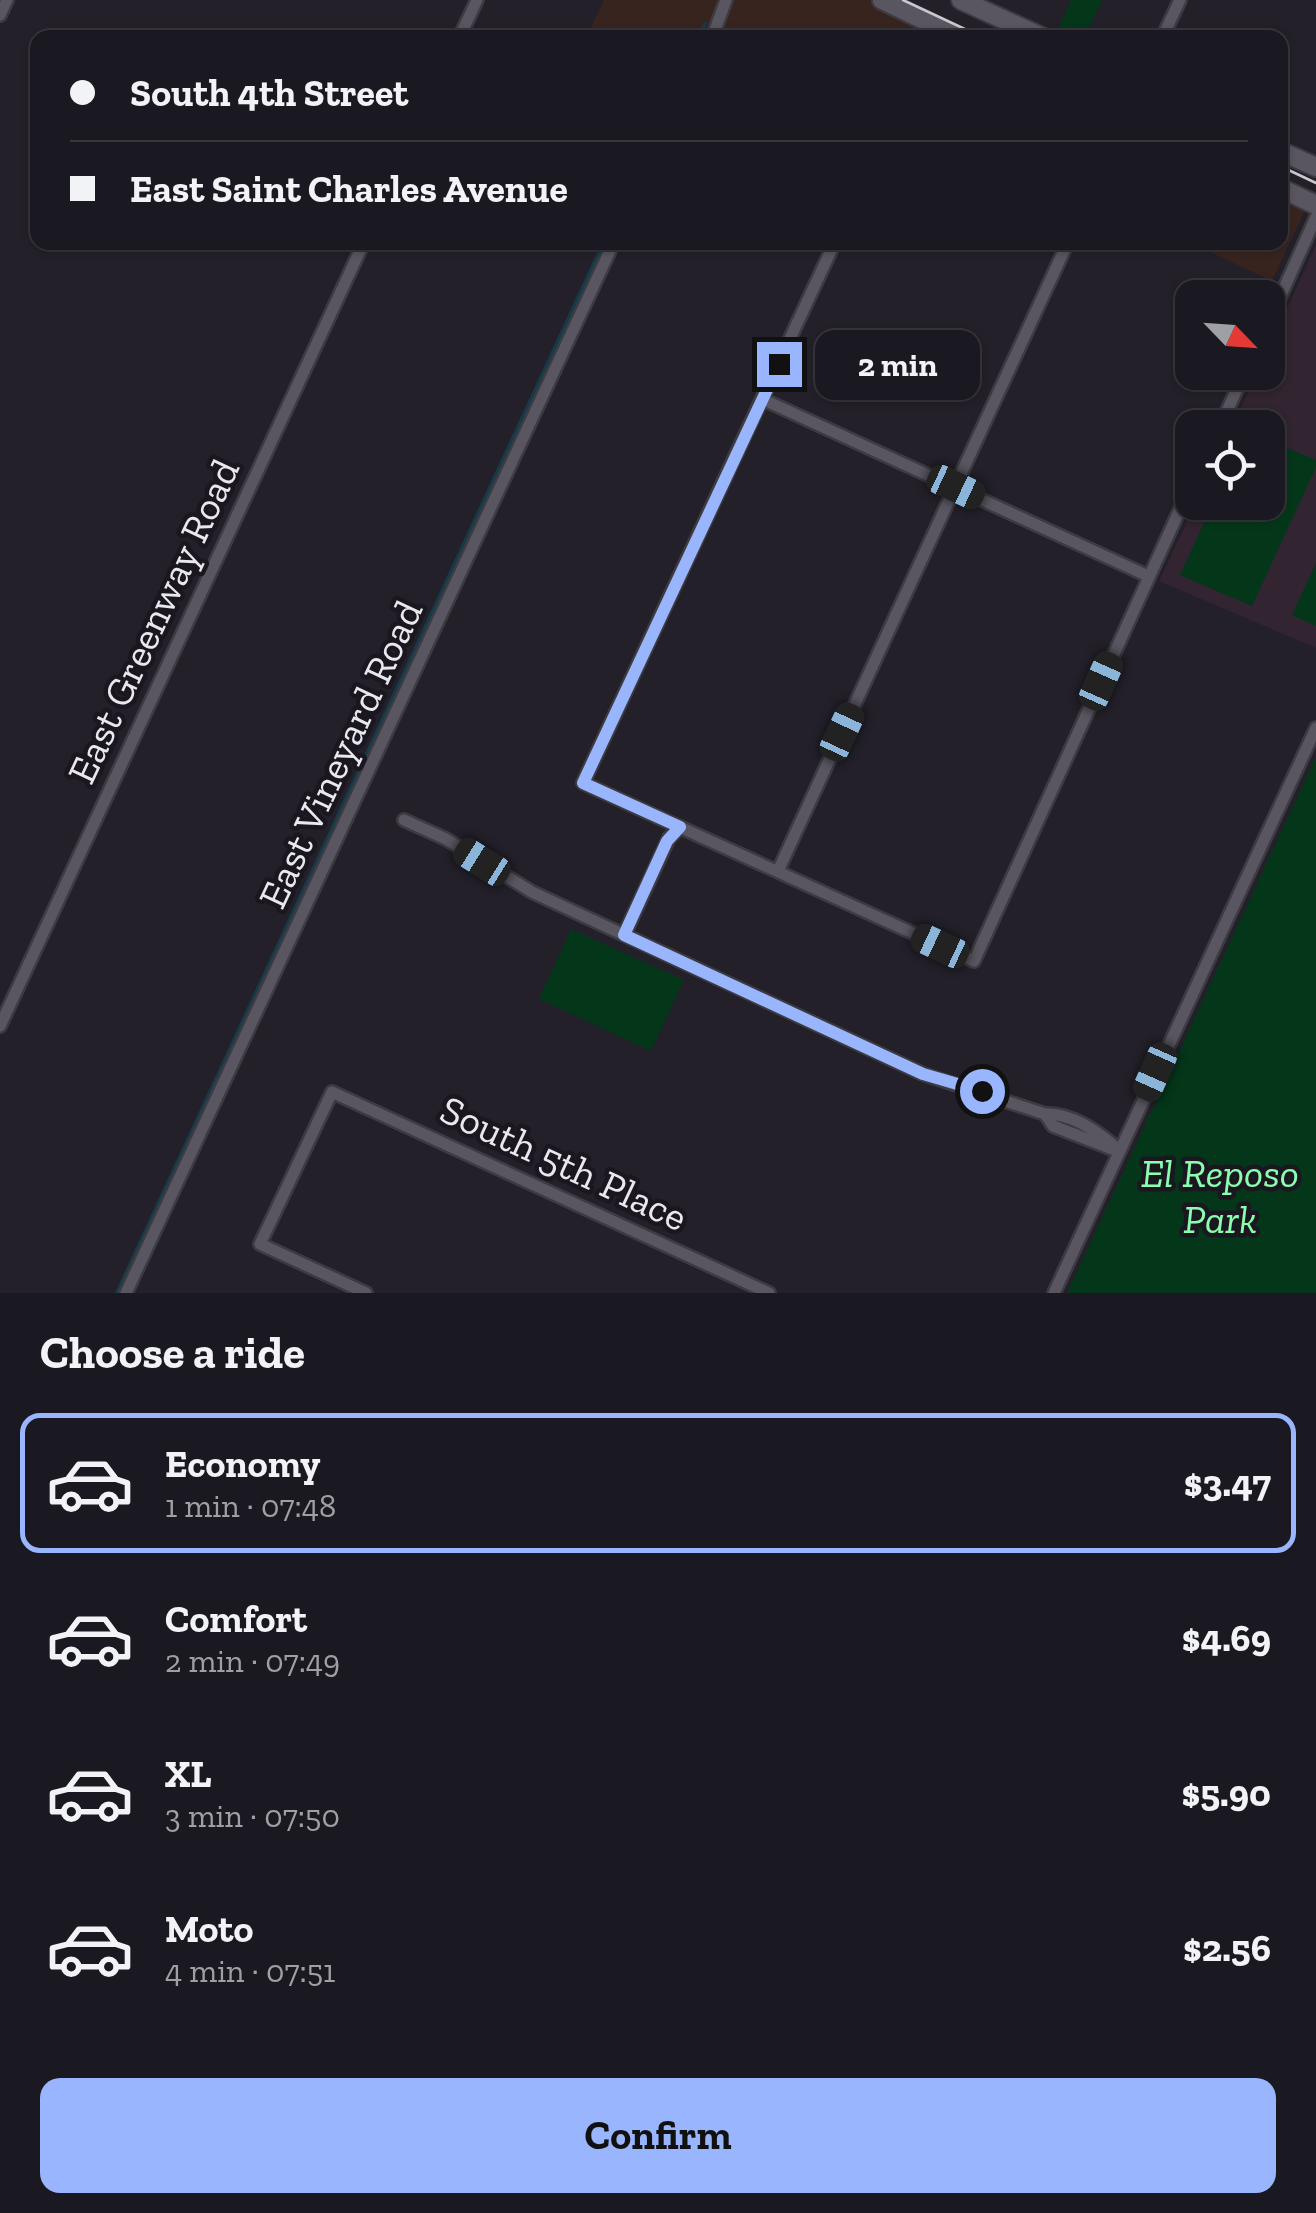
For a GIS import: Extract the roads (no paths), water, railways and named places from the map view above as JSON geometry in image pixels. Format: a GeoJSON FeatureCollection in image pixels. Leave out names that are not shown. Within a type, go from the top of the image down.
{"type":"FeatureCollection","features":[{"type":"Feature","properties":{"kind":"main road"},"geometry":{"type":"LineString","coordinates":[[882,0],[931,30]]}},
{"type":"Feature","properties":{"kind":"main road"},"geometry":{"type":"LineString","coordinates":[[961,0],[1027,30]]}},
{"type":"Feature","properties":{"kind":"main road"},"geometry":{"type":"LineString","coordinates":[[1288,155],[1316,167]]}},
{"type":"Feature","properties":{"kind":"main road"},"geometry":{"type":"LineString","coordinates":[[1288,192],[1316,205]]}},
{"type":"Feature","properties":{"kind":"street"},"geometry":{"type":"LineString","coordinates":[[0,14],[7,0]]}},
{"type":"Feature","properties":{"kind":"street"},"geometry":{"type":"LineString","coordinates":[[463,30],[476,0]]}},
{"type":"Feature","properties":{"kind":"street"},"geometry":{"type":"LineString","coordinates":[[715,30],[726,0]]}},
{"type":"Feature","properties":{"kind":"street"},"geometry":{"type":"LineString","coordinates":[[1166,30],[1180,0]]}},
{"type":"Feature","properties":{"kind":"street"},"geometry":{"type":"LineString","coordinates":[[1285,286],[1316,217]]}},
{"type":"Feature","properties":{"kind":"street","name":"East Greenway Road"},"geometry":{"type":"LineString","coordinates":[[0,1026],[360,250]]}},
{"type":"Feature","properties":{"kind":"street","name":"East Vineyard Road"},"geometry":{"type":"LineString","coordinates":[[126,1293],[610,250]]}},
{"type":"Feature","properties":{"kind":"street"},"geometry":{"type":"LineString","coordinates":[[831,250],[583,783],[974,961],[1175,519]]}},
{"type":"Feature","properties":{"kind":"street"},"geometry":{"type":"LineString","coordinates":[[778,871],[1064,250]]}},
{"type":"Feature","properties":{"kind":"street"},"geometry":{"type":"LineString","coordinates":[[762,399],[1148,576]]}},
{"type":"Feature","properties":{"kind":"street"},"geometry":{"type":"LineString","coordinates":[[1054,1293],[1316,728]]}},
{"type":"Feature","properties":{"kind":"street"},"geometry":{"type":"LineString","coordinates":[[404,820],[446,839],[532,892],[923,1074],[1045,1114],[1053,1126],[1070,1126],[1120,1150]]}},
{"type":"Feature","properties":{"kind":"street"},"geometry":{"type":"LineString","coordinates":[[624,935],[667,841],[680,827]]}},
{"type":"Feature","properties":{"kind":"street","name":"South 5th Place"},"geometry":{"type":"LineString","coordinates":[[366,1293],[260,1244],[332,1092],[768,1293]]}},
{"type":"Feature","properties":{"kind":"waterway"},"geometry":{"type":"LineString","coordinates":[[702,30],[705,24]]}},
{"type":"Feature","properties":{"kind":"waterway"},"geometry":{"type":"LineString","coordinates":[[117,1293],[600,250]]}},
{"type":"Feature","properties":{"kind":"tram line"},"geometry":{"type":"LineString","coordinates":[[903,0],[967,30]]}},
{"type":"Feature","properties":{"kind":"tram line"},"geometry":{"type":"LineString","coordinates":[[1288,170],[1316,183]]}},
{"type":"Feature","properties":{"kind":"park label","name":"El Reposo Park"},"geometry":{"type":"Point","coordinates":[1220,1196]}}]}
